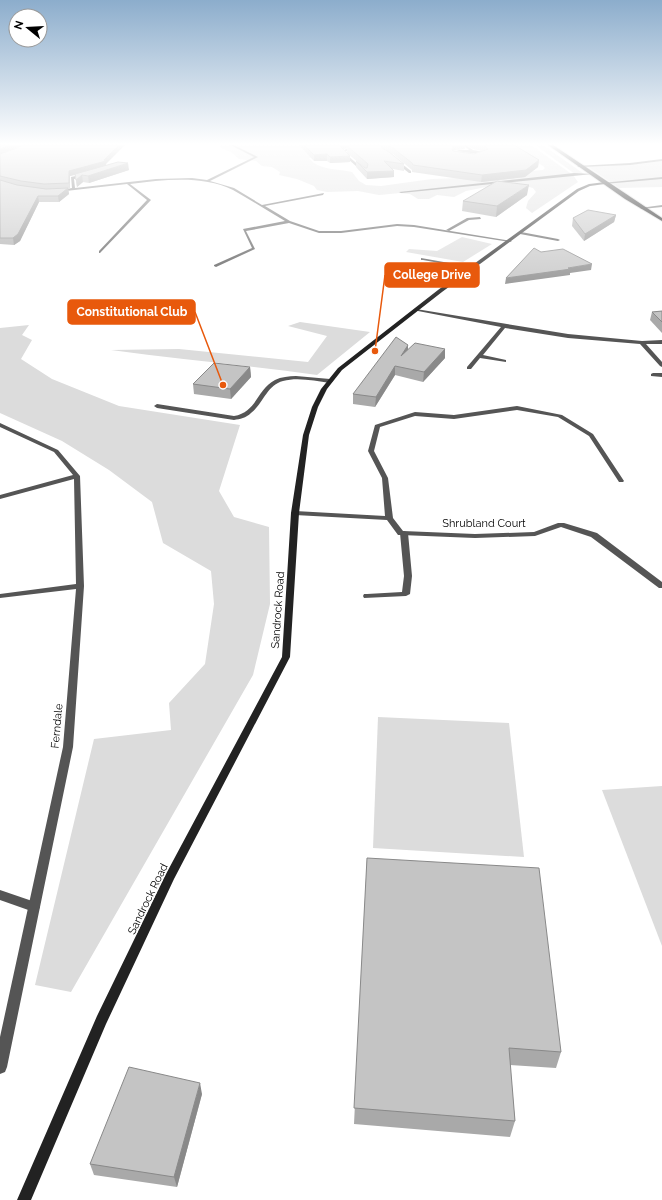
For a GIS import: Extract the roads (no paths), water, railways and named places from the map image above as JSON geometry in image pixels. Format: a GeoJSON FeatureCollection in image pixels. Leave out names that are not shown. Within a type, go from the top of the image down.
{"type":"FeatureCollection","features":[{"type":"Feature","properties":{"kind":"main road"},"geometry":{"type":"LineString","coordinates":[[631,201],[662,220]]}},
{"type":"Feature","properties":{"kind":"street"},"geometry":{"type":"LineString","coordinates":[[100,252],[148,201]]}},
{"type":"Feature","properties":{"kind":"street"},"geometry":{"type":"LineString","coordinates":[[253,201],[289,222],[319,232],[341,232],[397,225],[448,230],[510,241]]}},
{"type":"Feature","properties":{"kind":"street"},"geometry":{"type":"LineString","coordinates":[[261,206],[286,201]]}},
{"type":"Feature","properties":{"kind":"street","name":"Sandrock Road"},"geometry":{"type":"LineString","coordinates":[[24,1200],[101,1020],[163,891],[286,657],[295,513],[306,435],[315,407],[324,389],[340,369],[472,268],[563,201]]}},
{"type":"Feature","properties":{"kind":"street"},"geometry":{"type":"LineString","coordinates":[[642,208],[662,206]]}},
{"type":"Feature","properties":{"kind":"street"},"geometry":{"type":"LineString","coordinates":[[448,230],[468,219],[480,218]]}},
{"type":"Feature","properties":{"kind":"street"},"geometry":{"type":"LineString","coordinates":[[216,266],[254,248],[244,230],[289,222]]}},
{"type":"Feature","properties":{"kind":"street"},"geometry":{"type":"LineString","coordinates":[[521,233],[558,240]]}},
{"type":"Feature","properties":{"kind":"street"},"geometry":{"type":"LineString","coordinates":[[423,259],[472,268]]}},
{"type":"Feature","properties":{"kind":"street"},"geometry":{"type":"LineString","coordinates":[[418,310],[504,326],[587,339],[642,343],[662,342]]}},
{"type":"Feature","properties":{"kind":"street"},"geometry":{"type":"LineString","coordinates":[[469,368],[504,326]]}},
{"type":"Feature","properties":{"kind":"street"},"geometry":{"type":"LineString","coordinates":[[642,343],[662,365]]}},
{"type":"Feature","properties":{"kind":"street"},"geometry":{"type":"LineString","coordinates":[[479,356],[504,361]]}},
{"type":"Feature","properties":{"kind":"street"},"geometry":{"type":"LineString","coordinates":[[653,375],[662,375]]}},
{"type":"Feature","properties":{"kind":"street"},"geometry":{"type":"LineString","coordinates":[[158,406],[241,418],[248,415],[277,381],[298,378],[330,381]]}},
{"type":"Feature","properties":{"kind":"street"},"geometry":{"type":"LineString","coordinates":[[367,596],[406,594],[408,576],[404,533],[401,533],[389,518],[385,478],[371,451],[377,426],[415,414],[454,417],[517,408],[560,416],[591,435],[621,481]]}},
{"type":"Feature","properties":{"kind":"street"},"geometry":{"type":"LineString","coordinates":[[0,425],[56,450],[77,476],[0,497]]}},
{"type":"Feature","properties":{"kind":"street","name":"Ferndale"},"geometry":{"type":"LineString","coordinates":[[0,1067],[68,747],[80,586],[77,476]]}},
{"type":"Feature","properties":{"kind":"street"},"geometry":{"type":"LineString","coordinates":[[295,513],[389,518]]}},
{"type":"Feature","properties":{"kind":"street","name":"Shrubland Court"},"geometry":{"type":"LineString","coordinates":[[404,533],[475,536],[535,534],[561,525],[594,534],[662,586]]}},
{"type":"Feature","properties":{"kind":"street"},"geometry":{"type":"LineString","coordinates":[[0,596],[80,586]]}},
{"type":"Feature","properties":{"kind":"street"},"geometry":{"type":"LineString","coordinates":[[0,895],[34,907]]}},
{"type":"Feature","properties":{"kind":"place","name":"College Drive"},"geometry":{"type":"Point","coordinates":[375,351]}},
{"type":"Feature","properties":{"kind":"place","name":"Constitutional Club"},"geometry":{"type":"Point","coordinates":[223,385]}}]}
